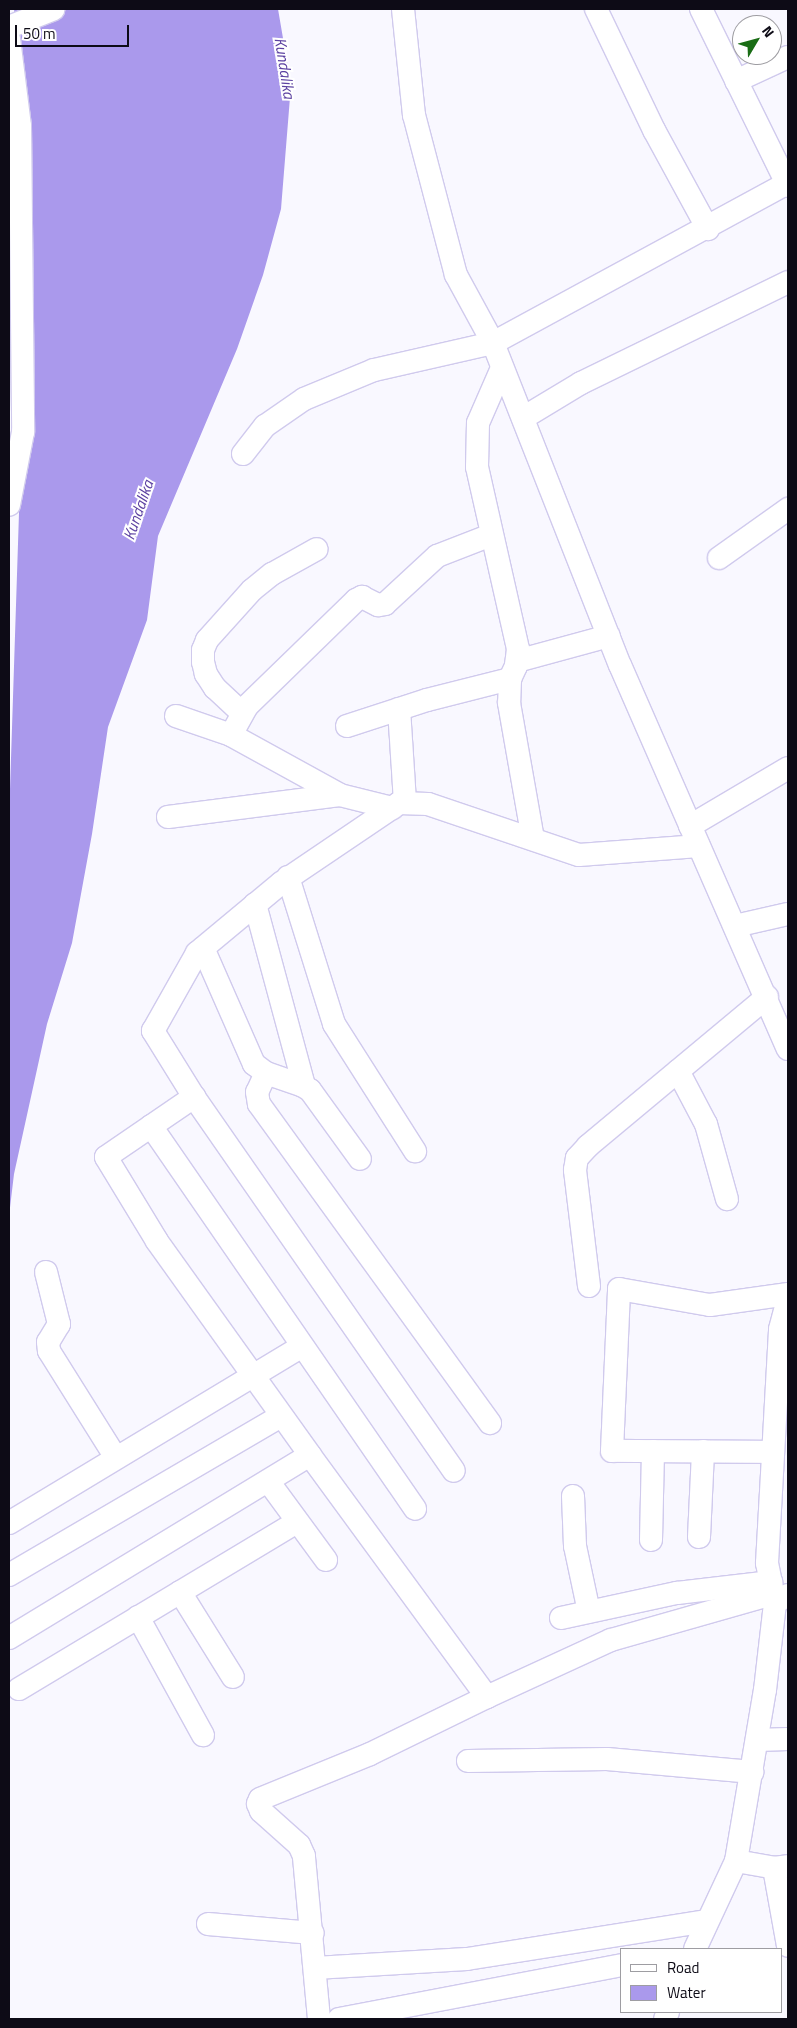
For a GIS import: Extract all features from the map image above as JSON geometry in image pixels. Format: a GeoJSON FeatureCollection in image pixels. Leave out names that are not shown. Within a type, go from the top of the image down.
{"type":"FeatureCollection","features":[{"type":"Feature","properties":{"kind":"street"},"geometry":{"type":"LineString","coordinates":[[9,27],[54,9]]}},
{"type":"Feature","properties":{"kind":"street"},"geometry":{"type":"LineString","coordinates":[[403,9],[414,114],[456,275],[493,343],[609,636],[788,1049]]}},
{"type":"Feature","properties":{"kind":"street"},"geometry":{"type":"LineString","coordinates":[[596,9],[647,116],[708,229]]}},
{"type":"Feature","properties":{"kind":"street"},"geometry":{"type":"LineString","coordinates":[[243,454],[265,426],[304,399],[374,370],[493,343],[708,229],[788,184],[701,9]]}},
{"type":"Feature","properties":{"kind":"street"},"geometry":{"type":"LineString","coordinates":[[9,39],[20,126],[15,159],[23,432],[9,505]]}},
{"type":"Feature","properties":{"kind":"street"},"geometry":{"type":"LineString","coordinates":[[736,81],[788,57]]}},
{"type":"Feature","properties":{"kind":"street"},"geometry":{"type":"LineString","coordinates":[[522,418],[581,383],[788,282]]}},
{"type":"Feature","properties":{"kind":"street"},"geometry":{"type":"LineString","coordinates":[[502,368],[478,423],[477,466],[518,649],[509,703],[533,839]]}},
{"type":"Feature","properties":{"kind":"street"},"geometry":{"type":"LineString","coordinates":[[719,558],[788,509]]}},
{"type":"Feature","properties":{"kind":"street"},"geometry":{"type":"LineString","coordinates":[[230,735],[242,712],[356,600],[362,597],[378,605],[385,604],[437,556],[491,535]]}},
{"type":"Feature","properties":{"kind":"street"},"geometry":{"type":"LineString","coordinates":[[242,712],[215,688],[206,674],[202,662],[203,650],[207,640],[252,590],[272,574],[317,549]]}},
{"type":"Feature","properties":{"kind":"street"},"geometry":{"type":"LineString","coordinates":[[347,726],[609,636]]}},
{"type":"Feature","properties":{"kind":"street"},"geometry":{"type":"LineString","coordinates":[[398,805],[399,709]]}},
{"type":"Feature","properties":{"kind":"street"},"geometry":{"type":"LineString","coordinates":[[176,716],[230,735],[340,795]]}},
{"type":"Feature","properties":{"kind":"street"},"geometry":{"type":"LineString","coordinates":[[690,826],[784,773]]}},
{"type":"Feature","properties":{"kind":"street"},"geometry":{"type":"LineString","coordinates":[[168,817],[340,795],[398,805],[428,804],[579,855],[699,846]]}},
{"type":"Feature","properties":{"kind":"street"},"geometry":{"type":"LineString","coordinates":[[398,805],[288,878],[197,953],[153,1031],[194,1097],[454,1471]]}},
{"type":"Feature","properties":{"kind":"street"},"geometry":{"type":"LineString","coordinates":[[288,878],[334,1024],[415,1151]]}},
{"type":"Feature","properties":{"kind":"street"},"geometry":{"type":"LineString","coordinates":[[255,904],[304,1086]]}},
{"type":"Feature","properties":{"kind":"street"},"geometry":{"type":"LineString","coordinates":[[732,920],[788,914]]}},
{"type":"Feature","properties":{"kind":"street"},"geometry":{"type":"LineString","coordinates":[[203,948],[250,1058],[266,1074],[304,1086],[314,1094],[360,1159]]}},
{"type":"Feature","properties":{"kind":"street"},"geometry":{"type":"LineString","coordinates":[[589,1286],[575,1170],[577,1158],[588,1146],[767,997]]}},
{"type":"Feature","properties":{"kind":"street"},"geometry":{"type":"LineString","coordinates":[[678,1071],[706,1124],[727,1198]]}},
{"type":"Feature","properties":{"kind":"street"},"geometry":{"type":"LineString","coordinates":[[266,1074],[257,1092],[259,1104],[490,1423]]}},
{"type":"Feature","properties":{"kind":"street"},"geometry":{"type":"LineString","coordinates":[[194,1097],[106,1157],[158,1241],[252,1375],[487,1697]]}},
{"type":"Feature","properties":{"kind":"street"},"geometry":{"type":"LineString","coordinates":[[151,1126],[415,1509]]}},
{"type":"Feature","properties":{"kind":"street"},"geometry":{"type":"LineString","coordinates":[[46,1272],[59,1324],[48,1342],[49,1352],[116,1458]]}},
{"type":"Feature","properties":{"kind":"street"},"geometry":{"type":"LineString","coordinates":[[773,1452],[612,1451],[619,1290],[710,1305],[788,1294]]}},
{"type":"Feature","properties":{"kind":"street"},"geometry":{"type":"LineString","coordinates":[[695,1948],[706,1921],[736,1861],[757,1740],[777,1594],[767,1562],[780,1329],[788,1300]]}},
{"type":"Feature","properties":{"kind":"street"},"geometry":{"type":"LineString","coordinates":[[9,1523],[302,1346]]}},
{"type":"Feature","properties":{"kind":"street"},"geometry":{"type":"LineString","coordinates":[[9,1574],[282,1416]]}},
{"type":"Feature","properties":{"kind":"street"},"geometry":{"type":"LineString","coordinates":[[651,1540],[653,1451]]}},
{"type":"Feature","properties":{"kind":"street"},"geometry":{"type":"LineString","coordinates":[[699,1537],[703,1451]]}},
{"type":"Feature","properties":{"kind":"street"},"geometry":{"type":"LineString","coordinates":[[9,1638],[310,1455]]}},
{"type":"Feature","properties":{"kind":"street"},"geometry":{"type":"LineString","coordinates":[[268,1481],[326,1560]]}},
{"type":"Feature","properties":{"kind":"street"},"geometry":{"type":"LineString","coordinates":[[573,1496],[575,1546],[589,1612]]}},
{"type":"Feature","properties":{"kind":"street"},"geometry":{"type":"LineString","coordinates":[[19,1689],[297,1522]]}},
{"type":"Feature","properties":{"kind":"street"},"geometry":{"type":"LineString","coordinates":[[180,1592],[233,1676]]}},
{"type":"Feature","properties":{"kind":"street"},"geometry":{"type":"LineString","coordinates":[[561,1618],[678,1593],[777,1594]]}},
{"type":"Feature","properties":{"kind":"street"},"geometry":{"type":"LineString","coordinates":[[319,2019],[313,1933],[304,1856],[299,1846],[261,1812],[258,1804],[260,1799],[370,1754],[611,1640],[777,1594]]}},
{"type":"Feature","properties":{"kind":"street"},"geometry":{"type":"LineString","coordinates":[[138,1617],[203,1735]]}},
{"type":"Feature","properties":{"kind":"street"},"geometry":{"type":"LineString","coordinates":[[757,1740],[788,1739]]}},
{"type":"Feature","properties":{"kind":"street"},"geometry":{"type":"LineString","coordinates":[[468,1761],[607,1759],[752,1772]]}},
{"type":"Feature","properties":{"kind":"street"},"geometry":{"type":"LineString","coordinates":[[736,1861],[781,1867],[788,1946]]}},
{"type":"Feature","properties":{"kind":"street"},"geometry":{"type":"LineString","coordinates":[[315,1968],[467,1959],[706,1921]]}},
{"type":"Feature","properties":{"kind":"street"},"geometry":{"type":"LineString","coordinates":[[208,1924],[313,1933]]}},
{"type":"Feature","properties":{"kind":"street"},"geometry":{"type":"LineString","coordinates":[[339,2019],[620,1965]]}},
{"type":"Feature","properties":{"kind":"water","name":"Kundalika"},"geometry":{"type":"Polygon","coordinates":[[[14,9],[278,9],[291,85],[281,209],[263,275],[237,349],[158,536],[147,620],[108,727],[92,834],[72,943],[47,1024],[14,1174],[9,1216],[9,820],[30,175],[14,9]]]}}]}
